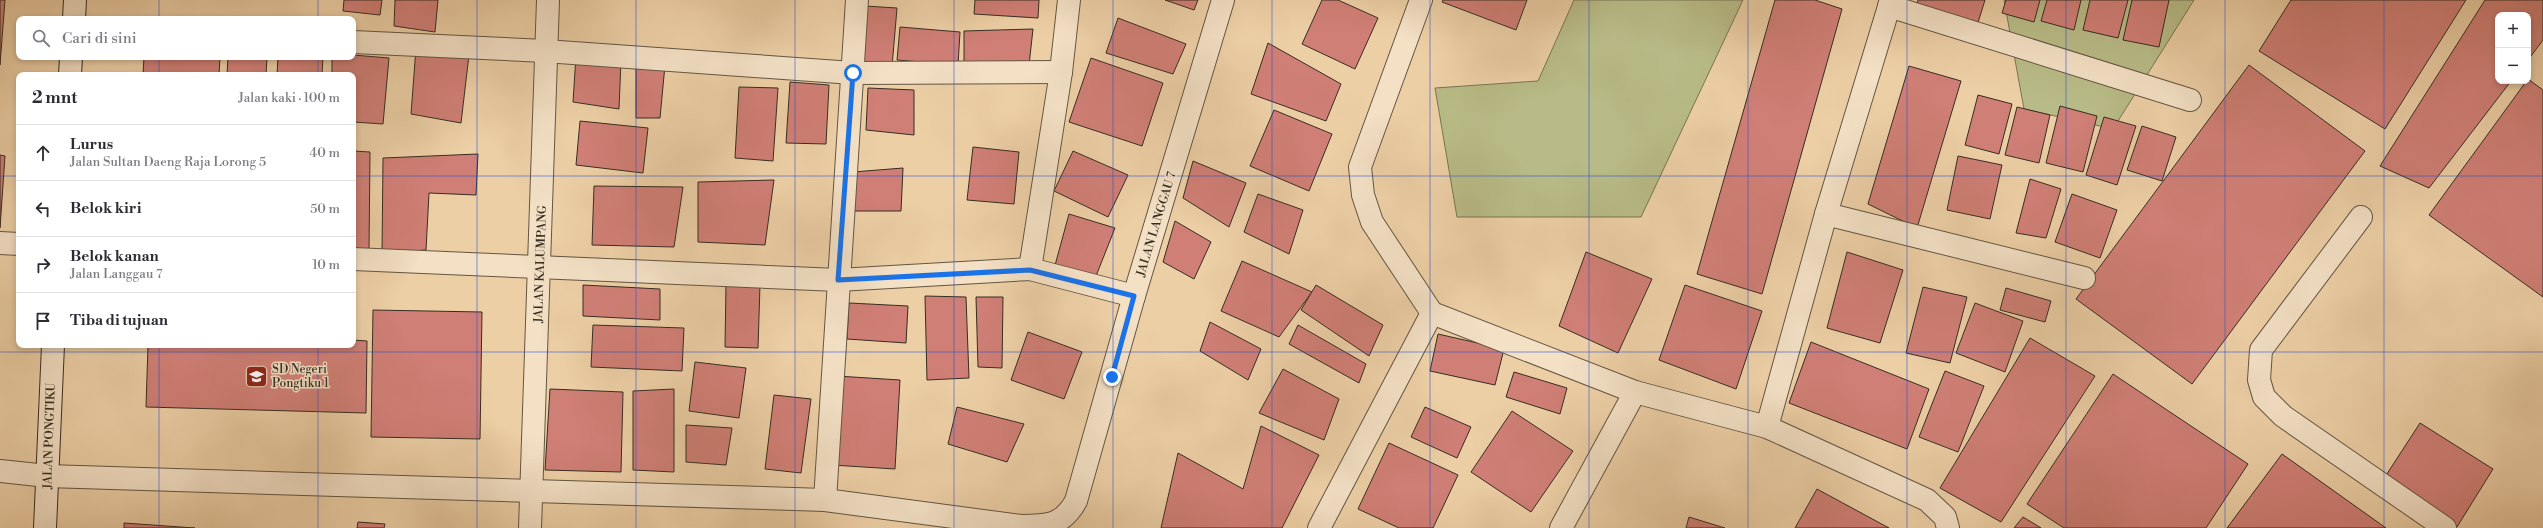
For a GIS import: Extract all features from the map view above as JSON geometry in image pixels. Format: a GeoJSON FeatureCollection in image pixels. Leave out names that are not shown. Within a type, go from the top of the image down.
{"type":"FeatureCollection","features":[{"type":"Feature","properties":{"kind":"street"},"geometry":{"type":"LineString","coordinates":[[74,16],[75,0]]}},
{"type":"Feature","properties":{"kind":"street","name":"JALAN KALUMPANG"},"geometry":{"type":"LineString","coordinates":[[530,528],[533,491],[545,51],[548,0]]}},
{"type":"Feature","properties":{"kind":"street"},"geometry":{"type":"LineString","coordinates":[[825,500],[857,0]]}},
{"type":"Feature","properties":{"kind":"street"},"geometry":{"type":"LineString","coordinates":[[1030,270],[1061,72],[1069,0]]}},
{"type":"Feature","properties":{"kind":"street","name":"JALAN LANGGAU 7"},"geometry":{"type":"LineString","coordinates":[[0,471],[47,476],[825,500],[1021,526],[1048,526],[1070,512],[1076,501],[1134,296],[1223,0]]}},
{"type":"Feature","properties":{"kind":"street"},"geometry":{"type":"LineString","coordinates":[[1421,0],[1360,167],[1363,195],[1372,222],[1432,313],[1635,392],[1767,427],[1927,500],[1945,517],[1948,528]]}},
{"type":"Feature","properties":{"kind":"street"},"geometry":{"type":"LineString","coordinates":[[1767,427],[1826,214],[1890,3],[2190,100]]}},
{"type":"Feature","properties":{"kind":"street"},"geometry":{"type":"LineString","coordinates":[[356,42],[545,51],[853,73],[1061,72]]}},
{"type":"Feature","properties":{"kind":"street"},"geometry":{"type":"LineString","coordinates":[[70,72],[71,60]]}},
{"type":"Feature","properties":{"kind":"street"},"geometry":{"type":"LineString","coordinates":[[1826,214],[2084,278]]}},
{"type":"Feature","properties":{"kind":"street"},"geometry":{"type":"LineString","coordinates":[[2361,217],[2260,350],[2259,380],[2264,397],[2284,416],[2445,528]]}},
{"type":"Feature","properties":{"kind":"street"},"geometry":{"type":"LineString","coordinates":[[0,243],[16,244]]}},
{"type":"Feature","properties":{"kind":"street"},"geometry":{"type":"LineString","coordinates":[[356,259],[838,280],[1030,270],[1134,296]]}},
{"type":"Feature","properties":{"kind":"street"},"geometry":{"type":"LineString","coordinates":[[1319,528],[1432,313]]}},
{"type":"Feature","properties":{"kind":"street","name":"JALAN PONGTIKU"},"geometry":{"type":"LineString","coordinates":[[45,528],[52,348]]}},
{"type":"Feature","properties":{"kind":"street"},"geometry":{"type":"LineString","coordinates":[[1561,528],[1635,392]]}},
{"type":"Feature","properties":{"kind":"green space"},"geometry":{"type":"Polygon","coordinates":[[[1574,0],[1743,0],[1641,217],[1457,217],[1435,88],[1538,81],[1574,0]]]}},
{"type":"Feature","properties":{"kind":"green space"},"geometry":{"type":"Polygon","coordinates":[[[2004,0],[2194,0],[2113,129],[2024,109],[2004,0]]]}},
{"type":"Feature","properties":{"kind":"building"},"geometry":{"type":"Polygon","coordinates":[[[0,0],[5,0],[0,65],[0,0]]]}},
{"type":"Feature","properties":{"kind":"building"},"geometry":{"type":"Polygon","coordinates":[[[344,0],[382,0],[380,15],[343,11],[344,0]]]}},
{"type":"Feature","properties":{"kind":"building"},"geometry":{"type":"Polygon","coordinates":[[[395,0],[438,0],[435,32],[394,26],[395,0]]]}},
{"type":"Feature","properties":{"kind":"building"},"geometry":{"type":"Polygon","coordinates":[[[975,0],[1039,0],[1038,18],[974,14],[975,0]]]}},
{"type":"Feature","properties":{"kind":"building"},"geometry":{"type":"Polygon","coordinates":[[[1165,0],[1198,0],[1194,10],[1165,0]]]}},
{"type":"Feature","properties":{"kind":"building"},"geometry":{"type":"Polygon","coordinates":[[[1322,0],[1338,0],[1378,18],[1355,69],[1302,44],[1322,0]]]}},
{"type":"Feature","properties":{"kind":"building"},"geometry":{"type":"Polygon","coordinates":[[[1443,0],[1527,0],[1516,30],[1442,2],[1443,0]]]}},
{"type":"Feature","properties":{"kind":"building"},"geometry":{"type":"Polygon","coordinates":[[[1775,0],[1815,0],[1842,9],[1762,294],[1697,274],[1775,0]]]}},
{"type":"Feature","properties":{"kind":"building"},"geometry":{"type":"Polygon","coordinates":[[[1918,0],[1985,0],[1976,29],[1916,9],[1918,0]]]}},
{"type":"Feature","properties":{"kind":"building"},"geometry":{"type":"Polygon","coordinates":[[[2006,0],[2040,0],[2034,22],[2002,13],[2006,0]]]}},
{"type":"Feature","properties":{"kind":"building"},"geometry":{"type":"Polygon","coordinates":[[[2047,0],[2081,0],[2074,30],[2041,21],[2047,0]]]}},
{"type":"Feature","properties":{"kind":"building"},"geometry":{"type":"Polygon","coordinates":[[[2090,0],[2128,0],[2118,38],[2083,30],[2090,0]]]}},
{"type":"Feature","properties":{"kind":"building"},"geometry":{"type":"Polygon","coordinates":[[[2132,0],[2169,0],[2159,47],[2123,40],[2132,0]]]}},
{"type":"Feature","properties":{"kind":"building"},"geometry":{"type":"Polygon","coordinates":[[[2291,0],[2466,0],[2385,129],[2259,51],[2291,0]]]}},
{"type":"Feature","properties":{"kind":"building"},"geometry":{"type":"Polygon","coordinates":[[[2485,0],[2543,0],[2543,40],[2531,56],[2531,12],[2495,12],[2495,84],[2509,84],[2429,188],[2380,166],[2485,0]]]}},
{"type":"Feature","properties":{"kind":"building"},"geometry":{"type":"Polygon","coordinates":[[[865,6],[897,8],[892,67],[860,64],[865,6]]]}},
{"type":"Feature","properties":{"kind":"building"},"geometry":{"type":"Polygon","coordinates":[[[1118,18],[1186,44],[1173,74],[1106,53],[1118,18]]]}},
{"type":"Feature","properties":{"kind":"building"},"geometry":{"type":"Polygon","coordinates":[[[900,27],[960,32],[958,65],[897,60],[900,27]]]}},
{"type":"Feature","properties":{"kind":"building"},"geometry":{"type":"Polygon","coordinates":[[[1033,29],[1029,65],[964,65],[964,31],[1033,29]]]}},
{"type":"Feature","properties":{"kind":"building"},"geometry":{"type":"Polygon","coordinates":[[[1268,43],[1341,84],[1326,121],[1251,94],[1268,43]]]}},
{"type":"Feature","properties":{"kind":"building"},"geometry":{"type":"Polygon","coordinates":[[[416,48],[469,55],[461,123],[411,114],[416,48]]]}},
{"type":"Feature","properties":{"kind":"building"},"geometry":{"type":"Polygon","coordinates":[[[356,55],[389,58],[383,124],[356,122],[356,72],[332,72],[332,60],[356,60],[356,55]]]}},
{"type":"Feature","properties":{"kind":"building"},"geometry":{"type":"Polygon","coordinates":[[[576,56],[621,60],[619,109],[573,102],[576,56]]]}},
{"type":"Feature","properties":{"kind":"building"},"geometry":{"type":"Polygon","coordinates":[[[1091,58],[1163,83],[1142,146],[1069,122],[1091,58]]]}},
{"type":"Feature","properties":{"kind":"building"},"geometry":{"type":"Polygon","coordinates":[[[144,60],[220,60],[219,72],[143,72],[144,60]]]}},
{"type":"Feature","properties":{"kind":"building"},"geometry":{"type":"Polygon","coordinates":[[[228,60],[267,60],[266,72],[227,72],[228,60]]]}},
{"type":"Feature","properties":{"kind":"building"},"geometry":{"type":"Polygon","coordinates":[[[278,60],[323,60],[322,72],[277,72],[278,60]]]}},
{"type":"Feature","properties":{"kind":"building"},"geometry":{"type":"Polygon","coordinates":[[[636,65],[665,65],[660,118],[636,118],[636,65]]]}},
{"type":"Feature","properties":{"kind":"building"},"geometry":{"type":"Polygon","coordinates":[[[2249,65],[2365,151],[2192,384],[2076,299],[2249,65]]]}},
{"type":"Feature","properties":{"kind":"building"},"geometry":{"type":"Polygon","coordinates":[[[1909,66],[1961,81],[1917,228],[1868,204],[1909,66]]]}},
{"type":"Feature","properties":{"kind":"building"},"geometry":{"type":"Polygon","coordinates":[[[2531,81],[2543,90],[2543,297],[2429,215],[2524,84],[2531,84],[2531,81]]]}},
{"type":"Feature","properties":{"kind":"building"},"geometry":{"type":"Polygon","coordinates":[[[790,82],[829,85],[826,144],[786,143],[790,82]]]}},
{"type":"Feature","properties":{"kind":"building"},"geometry":{"type":"Polygon","coordinates":[[[739,87],[778,88],[773,161],[735,158],[739,87]]]}},
{"type":"Feature","properties":{"kind":"building"},"geometry":{"type":"Polygon","coordinates":[[[868,88],[914,90],[914,135],[866,130],[868,88]]]}},
{"type":"Feature","properties":{"kind":"building"},"geometry":{"type":"Polygon","coordinates":[[[1978,95],[2012,104],[1999,154],[1965,145],[1978,95]]]}},
{"type":"Feature","properties":{"kind":"building"},"geometry":{"type":"Polygon","coordinates":[[[2060,106],[2097,116],[2083,172],[2046,163],[2060,106]]]}},
{"type":"Feature","properties":{"kind":"building"},"geometry":{"type":"Polygon","coordinates":[[[2017,107],[2050,115],[2039,163],[2005,155],[2017,107]]]}},
{"type":"Feature","properties":{"kind":"building"},"geometry":{"type":"Polygon","coordinates":[[[1274,110],[1332,134],[1309,191],[1250,166],[1274,110]]]}},
{"type":"Feature","properties":{"kind":"building"},"geometry":{"type":"Polygon","coordinates":[[[2104,117],[2136,126],[2117,185],[2086,175],[2104,117]]]}},
{"type":"Feature","properties":{"kind":"building"},"geometry":{"type":"Polygon","coordinates":[[[580,121],[648,128],[643,173],[576,165],[580,121]]]}},
{"type":"Feature","properties":{"kind":"building"},"geometry":{"type":"Polygon","coordinates":[[[2142,126],[2176,137],[2162,181],[2127,170],[2142,126]]]}},
{"type":"Feature","properties":{"kind":"building"},"geometry":{"type":"Polygon","coordinates":[[[973,147],[1019,152],[1014,204],[967,200],[973,147]]]}},
{"type":"Feature","properties":{"kind":"building"},"geometry":{"type":"Polygon","coordinates":[[[356,151],[370,152],[369,250],[356,248],[356,151]]]}},
{"type":"Feature","properties":{"kind":"building"},"geometry":{"type":"Polygon","coordinates":[[[1073,151],[1128,175],[1108,217],[1054,191],[1073,151]]]}},
{"type":"Feature","properties":{"kind":"building"},"geometry":{"type":"Polygon","coordinates":[[[478,154],[476,195],[429,193],[426,250],[382,253],[383,158],[478,154]]]}},
{"type":"Feature","properties":{"kind":"building"},"geometry":{"type":"Polygon","coordinates":[[[0,155],[5,156],[0,228],[0,155]]]}},
{"type":"Feature","properties":{"kind":"building"},"geometry":{"type":"Polygon","coordinates":[[[1958,156],[2002,165],[1990,219],[1947,210],[1958,156]]]}},
{"type":"Feature","properties":{"kind":"building"},"geometry":{"type":"Polygon","coordinates":[[[1193,161],[1246,183],[1229,227],[1183,198],[1193,161]]]}},
{"type":"Feature","properties":{"kind":"building"},"geometry":{"type":"Polygon","coordinates":[[[903,168],[901,211],[853,211],[853,172],[903,168]]]}},
{"type":"Feature","properties":{"kind":"building"},"geometry":{"type":"Polygon","coordinates":[[[2030,179],[2061,189],[2046,238],[2016,233],[2030,179]]]}},
{"type":"Feature","properties":{"kind":"building"},"geometry":{"type":"Polygon","coordinates":[[[774,180],[765,245],[698,242],[698,182],[774,180]]]}},
{"type":"Feature","properties":{"kind":"building"},"geometry":{"type":"Polygon","coordinates":[[[594,186],[683,187],[674,247],[592,245],[594,186]]]}},
{"type":"Feature","properties":{"kind":"building"},"geometry":{"type":"Polygon","coordinates":[[[1258,194],[1303,210],[1289,254],[1244,232],[1258,194]]]}},
{"type":"Feature","properties":{"kind":"building"},"geometry":{"type":"Polygon","coordinates":[[[2072,194],[2117,210],[2100,258],[2055,242],[2072,194]]]}},
{"type":"Feature","properties":{"kind":"building"},"geometry":{"type":"Polygon","coordinates":[[[1069,214],[1115,228],[1094,281],[1054,269],[1069,214]]]}},
{"type":"Feature","properties":{"kind":"building"},"geometry":{"type":"Polygon","coordinates":[[[1175,221],[1211,242],[1194,279],[1163,262],[1175,221]]]}},
{"type":"Feature","properties":{"kind":"building"},"geometry":{"type":"Polygon","coordinates":[[[1586,252],[1652,279],[1618,353],[1559,326],[1586,252]]]}},
{"type":"Feature","properties":{"kind":"building"},"geometry":{"type":"Polygon","coordinates":[[[1847,252],[1903,270],[1880,343],[1827,328],[1847,252]]]}},
{"type":"Feature","properties":{"kind":"building"},"geometry":{"type":"Polygon","coordinates":[[[1242,261],[1312,292],[1279,337],[1221,311],[1242,261]]]}},
{"type":"Feature","properties":{"kind":"building"},"geometry":{"type":"Polygon","coordinates":[[[726,283],[760,285],[758,348],[725,347],[726,283]]]}},
{"type":"Feature","properties":{"kind":"building"},"geometry":{"type":"Polygon","coordinates":[[[583,285],[660,289],[660,320],[583,316],[583,285]]]}},
{"type":"Feature","properties":{"kind":"building"},"geometry":{"type":"Polygon","coordinates":[[[1316,285],[1383,325],[1369,356],[1301,310],[1316,285]]]}},
{"type":"Feature","properties":{"kind":"building"},"geometry":{"type":"Polygon","coordinates":[[[1685,285],[1762,311],[1736,389],[1659,360],[1685,285]]]}},
{"type":"Feature","properties":{"kind":"building"},"geometry":{"type":"Polygon","coordinates":[[[1923,287],[1967,297],[1950,363],[1906,353],[1923,287]]]}},
{"type":"Feature","properties":{"kind":"building"},"geometry":{"type":"Polygon","coordinates":[[[2006,288],[2051,301],[2045,322],[2000,310],[2006,288]]]}},
{"type":"Feature","properties":{"kind":"building"},"geometry":{"type":"Polygon","coordinates":[[[925,296],[966,297],[969,378],[927,380],[925,296]]]}},
{"type":"Feature","properties":{"kind":"building"},"geometry":{"type":"Polygon","coordinates":[[[976,297],[1003,297],[1002,368],[978,367],[976,297]]]}},
{"type":"Feature","properties":{"kind":"building"},"geometry":{"type":"Polygon","coordinates":[[[849,303],[908,306],[906,343],[847,339],[849,303]]]}},
{"type":"Feature","properties":{"kind":"building"},"geometry":{"type":"Polygon","coordinates":[[[1975,303],[2023,321],[2005,372],[1956,353],[1975,303]]]}},
{"type":"Feature","properties":{"kind":"building"},"geometry":{"type":"Polygon","coordinates":[[[373,310],[482,312],[480,439],[371,437],[373,310]]]}},
{"type":"Feature","properties":{"kind":"building"},"geometry":{"type":"Polygon","coordinates":[[[1210,322],[1261,349],[1248,380],[1200,351],[1210,322]]]}},
{"type":"Feature","properties":{"kind":"building"},"geometry":{"type":"Polygon","coordinates":[[[593,325],[684,328],[682,371],[591,367],[593,325]]]}},
{"type":"Feature","properties":{"kind":"building"},"geometry":{"type":"Polygon","coordinates":[[[1298,325],[1366,364],[1359,383],[1289,344],[1298,325]]]}},
{"type":"Feature","properties":{"kind":"building"},"geometry":{"type":"Polygon","coordinates":[[[1028,332],[1082,352],[1064,399],[1011,380],[1028,332]]]}},
{"type":"Feature","properties":{"kind":"building"},"geometry":{"type":"Polygon","coordinates":[[[1438,334],[1504,349],[1495,385],[1430,371],[1438,334]]]}},
{"type":"Feature","properties":{"kind":"building"},"geometry":{"type":"Polygon","coordinates":[[[2030,338],[2095,376],[2001,522],[1940,488],[2030,338]]]}},
{"type":"Feature","properties":{"kind":"building","name":"SD Negeri Pongtiku 1"},"geometry":{"type":"Polygon","coordinates":[[[356,340],[367,341],[366,413],[146,407],[148,348],[356,348],[356,340]]]}},
{"type":"Feature","properties":{"kind":"building"},"geometry":{"type":"Polygon","coordinates":[[[1811,342],[1929,389],[1907,449],[1789,403],[1811,342]]]}},
{"type":"Feature","properties":{"kind":"building"},"geometry":{"type":"Polygon","coordinates":[[[695,362],[746,368],[739,418],[689,411],[695,362]]]}},
{"type":"Feature","properties":{"kind":"building"},"geometry":{"type":"Polygon","coordinates":[[[1283,369],[1339,399],[1324,440],[1259,413],[1283,369]]]}},
{"type":"Feature","properties":{"kind":"building"},"geometry":{"type":"Polygon","coordinates":[[[1945,371],[1984,386],[1958,452],[1919,437],[1945,371]]]}},
{"type":"Feature","properties":{"kind":"building"},"geometry":{"type":"Polygon","coordinates":[[[1514,372],[1567,388],[1560,414],[1506,397],[1514,372]]]}},
{"type":"Feature","properties":{"kind":"building"},"geometry":{"type":"Polygon","coordinates":[[[2113,374],[2248,464],[2206,528],[2064,528],[2027,504],[2113,374]]]}},
{"type":"Feature","properties":{"kind":"building"},"geometry":{"type":"Polygon","coordinates":[[[837,376],[900,380],[895,469],[832,465],[837,376]]]}},
{"type":"Feature","properties":{"kind":"building"},"geometry":{"type":"Polygon","coordinates":[[[550,389],[623,392],[621,472],[545,470],[550,389]]]}},
{"type":"Feature","properties":{"kind":"building"},"geometry":{"type":"Polygon","coordinates":[[[674,389],[674,472],[633,470],[633,391],[674,389]]]}},
{"type":"Feature","properties":{"kind":"building"},"geometry":{"type":"Polygon","coordinates":[[[774,395],[811,399],[801,473],[765,469],[774,395]]]}},
{"type":"Feature","properties":{"kind":"building"},"geometry":{"type":"Polygon","coordinates":[[[957,407],[1024,424],[1007,462],[948,444],[957,407]]]}},
{"type":"Feature","properties":{"kind":"building"},"geometry":{"type":"Polygon","coordinates":[[[1425,407],[1471,427],[1457,458],[1411,437],[1425,407]]]}},
{"type":"Feature","properties":{"kind":"building"},"geometry":{"type":"Polygon","coordinates":[[[1512,411],[1573,451],[1531,512],[1471,472],[1512,411]]]}},
{"type":"Feature","properties":{"kind":"building"},"geometry":{"type":"Polygon","coordinates":[[[2420,423],[2493,469],[2457,527],[2383,480],[2420,423]]]}},
{"type":"Feature","properties":{"kind":"building"},"geometry":{"type":"Polygon","coordinates":[[[686,425],[732,428],[726,465],[686,462],[686,425]]]}},
{"type":"Feature","properties":{"kind":"building"},"geometry":{"type":"Polygon","coordinates":[[[1261,426],[1319,455],[1282,528],[1161,528],[1178,453],[1243,489],[1261,426]]]}},
{"type":"Feature","properties":{"kind":"building"},"geometry":{"type":"Polygon","coordinates":[[[1389,443],[1458,475],[1433,528],[1399,528],[1358,509],[1389,443]]]}},
{"type":"Feature","properties":{"kind":"building"},"geometry":{"type":"Polygon","coordinates":[[[2282,454],[2386,528],[2227,528],[2282,454]]]}},
{"type":"Feature","properties":{"kind":"building"},"geometry":{"type":"Polygon","coordinates":[[[1817,489],[1889,528],[1795,528],[1817,489]]]}},
{"type":"Feature","properties":{"kind":"building"},"geometry":{"type":"Polygon","coordinates":[[[1689,517],[1725,528],[1686,528],[1689,517]]]}},
{"type":"Feature","properties":{"kind":"building"},"geometry":{"type":"Polygon","coordinates":[[[2023,517],[2041,528],[2014,528],[2023,517]]]}},
{"type":"Feature","properties":{"kind":"building"},"geometry":{"type":"Polygon","coordinates":[[[358,522],[385,524],[384,528],[357,528],[358,522]]]}},
{"type":"Feature","properties":{"kind":"building"},"geometry":{"type":"Polygon","coordinates":[[[124,523],[195,528],[124,528],[124,523]]]}},
{"type":"Feature","properties":{"kind":"place","name":"SD Negeri Pongtiku 1"},"geometry":{"type":"Point","coordinates":[257,376]}},
{"type":"Feature","properties":{"kind":"route"},"geometry":{"type":"LineString","coordinates":[[853,73],[838,280],[1030,270],[1134,296],[1112,377]]}}]}
